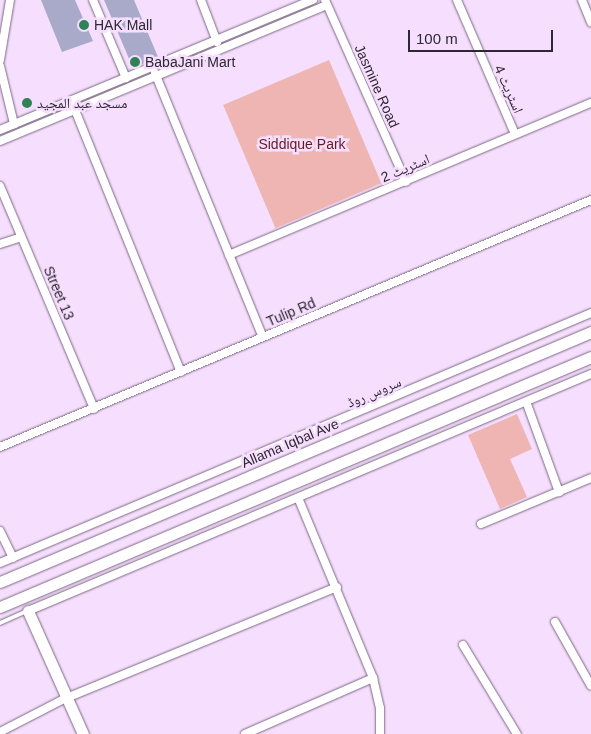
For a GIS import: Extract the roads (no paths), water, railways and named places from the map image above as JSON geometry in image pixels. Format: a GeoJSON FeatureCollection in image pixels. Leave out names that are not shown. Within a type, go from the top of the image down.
{"type":"FeatureCollection","features":[{"type":"Feature","properties":{"kind":"main road","name":"Allama Iqbal Ave"},"geometry":{"type":"LineString","coordinates":[[0,582],[591,332]]}},
{"type":"Feature","properties":{"kind":"main road"},"geometry":{"type":"LineString","coordinates":[[0,607],[591,358]]}},
{"type":"Feature","properties":{"kind":"main road"},"geometry":{"type":"LineString","coordinates":[[28,611],[64,699],[83,734]]}},
{"type":"Feature","properties":{"kind":"street"},"geometry":{"type":"LineString","coordinates":[[92,0],[126,78]]}},
{"type":"Feature","properties":{"kind":"street"},"geometry":{"type":"LineString","coordinates":[[201,0],[220,49]]}},
{"type":"Feature","properties":{"kind":"street"},"geometry":{"type":"LineString","coordinates":[[0,130],[313,0]]}},
{"type":"Feature","properties":{"kind":"street","name":"اسٹریٹ 4"},"geometry":{"type":"LineString","coordinates":[[456,0],[515,134]]}},
{"type":"Feature","properties":{"kind":"street"},"geometry":{"type":"LineString","coordinates":[[582,0],[591,22]]}},
{"type":"Feature","properties":{"kind":"street"},"geometry":{"type":"LineString","coordinates":[[0,60],[9,1]]}},
{"type":"Feature","properties":{"kind":"street"},"geometry":{"type":"LineString","coordinates":[[0,141],[326,3]]}},
{"type":"Feature","properties":{"kind":"street","name":"Jasmine Road"},"geometry":{"type":"LineString","coordinates":[[326,3],[406,182]]}},
{"type":"Feature","properties":{"kind":"street"},"geometry":{"type":"LineString","coordinates":[[0,66],[14,124]]}},
{"type":"Feature","properties":{"kind":"street"},"geometry":{"type":"LineString","coordinates":[[152,66],[263,337]]}},
{"type":"Feature","properties":{"kind":"street"},"geometry":{"type":"LineString","coordinates":[[71,100],[181,372]]}},
{"type":"Feature","properties":{"kind":"street","name":"اسٹریٹ 2"},"geometry":{"type":"LineString","coordinates":[[229,255],[591,103]]}},
{"type":"Feature","properties":{"kind":"street","name":"Street 13"},"geometry":{"type":"LineString","coordinates":[[0,186],[94,409]]}},
{"type":"Feature","properties":{"kind":"street","name":"Tulip Rd"},"geometry":{"type":"LineString","coordinates":[[0,446],[94,409],[591,200]]}},
{"type":"Feature","properties":{"kind":"street"},"geometry":{"type":"LineString","coordinates":[[0,244],[21,237]]}},
{"type":"Feature","properties":{"kind":"street","name":"سروس روڈ"},"geometry":{"type":"LineString","coordinates":[[0,564],[591,313]]}},
{"type":"Feature","properties":{"kind":"street"},"geometry":{"type":"LineString","coordinates":[[28,611],[299,500],[527,404],[591,374]]}},
{"type":"Feature","properties":{"kind":"street"},"geometry":{"type":"LineString","coordinates":[[527,404],[559,492]]}},
{"type":"Feature","properties":{"kind":"street"},"geometry":{"type":"LineString","coordinates":[[481,524],[591,478]]}},
{"type":"Feature","properties":{"kind":"street"},"geometry":{"type":"LineString","coordinates":[[299,500],[337,587],[373,678],[380,708],[380,734]]}},
{"type":"Feature","properties":{"kind":"street"},"geometry":{"type":"LineString","coordinates":[[0,531],[13,558]]}},
{"type":"Feature","properties":{"kind":"street"},"geometry":{"type":"LineString","coordinates":[[0,732],[64,699],[337,587]]}},
{"type":"Feature","properties":{"kind":"street"},"geometry":{"type":"LineString","coordinates":[[554,622],[591,686]]}},
{"type":"Feature","properties":{"kind":"street"},"geometry":{"type":"LineString","coordinates":[[462,645],[517,734]]}},
{"type":"Feature","properties":{"kind":"street"},"geometry":{"type":"LineString","coordinates":[[245,734],[373,678]]}},
{"type":"Feature","properties":{"kind":"lane"},"geometry":{"type":"LineString","coordinates":[[0,623],[28,611]]}},
{"type":"Feature","properties":{"kind":"place","name":"HAK Mall"},"geometry":{"type":"Point","coordinates":[84,25]}},
{"type":"Feature","properties":{"kind":"place","name":"BabaJani Mart"},"geometry":{"type":"Point","coordinates":[135,62]}},
{"type":"Feature","properties":{"kind":"place","name":"مسجد عبد المجید"},"geometry":{"type":"Point","coordinates":[27,103]}},
{"type":"Feature","properties":{"kind":"park label","name":"Siddique Park"},"geometry":{"type":"Point","coordinates":[302,144]}}]}
